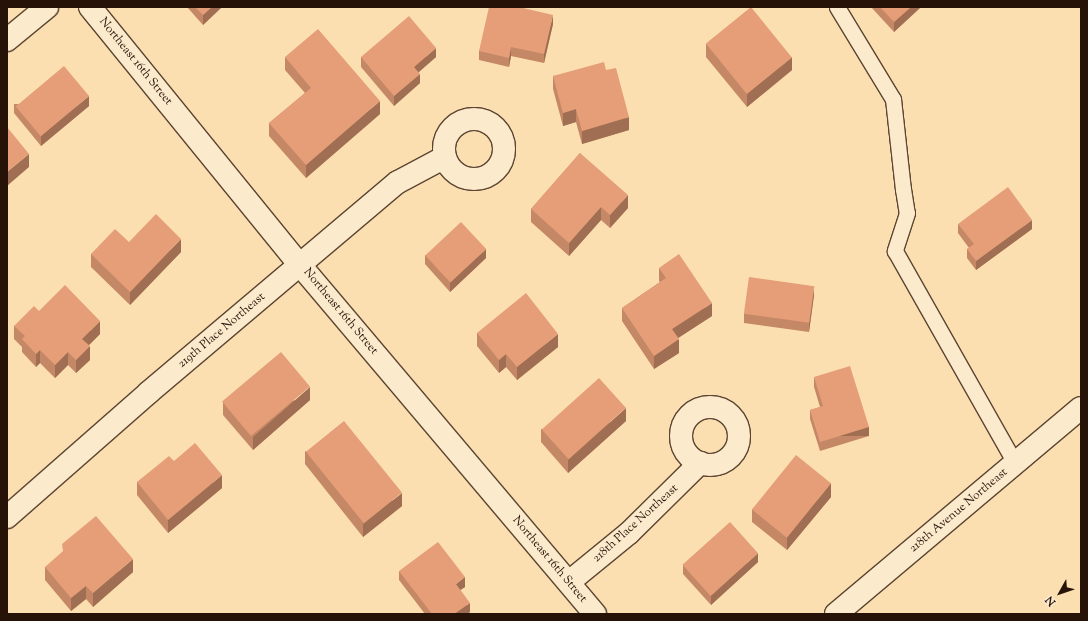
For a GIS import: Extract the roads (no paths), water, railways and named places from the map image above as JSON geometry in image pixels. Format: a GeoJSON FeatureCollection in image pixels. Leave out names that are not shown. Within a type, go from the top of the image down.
{"type":"FeatureCollection","features":[{"type":"Feature","properties":{"kind":"street"},"geometry":{"type":"LineString","coordinates":[[7,40],[47,7]]}},
{"type":"Feature","properties":{"kind":"street","name":"Northeast 16th Street"},"geometry":{"type":"LineString","coordinates":[[90,7],[300,265],[595,614]]}},
{"type":"Feature","properties":{"kind":"street","name":"219th Place Northeast"},"geometry":{"type":"LineString","coordinates":[[7,517],[398,182],[445,157]]}},
{"type":"Feature","properties":{"kind":"street","name":"218th Avenue Northeast"},"geometry":{"type":"LineString","coordinates":[[836,614],[1081,408]]}},
{"type":"Feature","properties":{"kind":"street","name":"218th Place Northeast"},"geometry":{"type":"LineString","coordinates":[[569,582],[629,533],[700,463]]}},
{"type":"Feature","properties":{"kind":"lane"},"geometry":{"type":"LineString","coordinates":[[837,7],[893,99],[902,189],[908,213],[896,251],[1016,463]]}}]}
